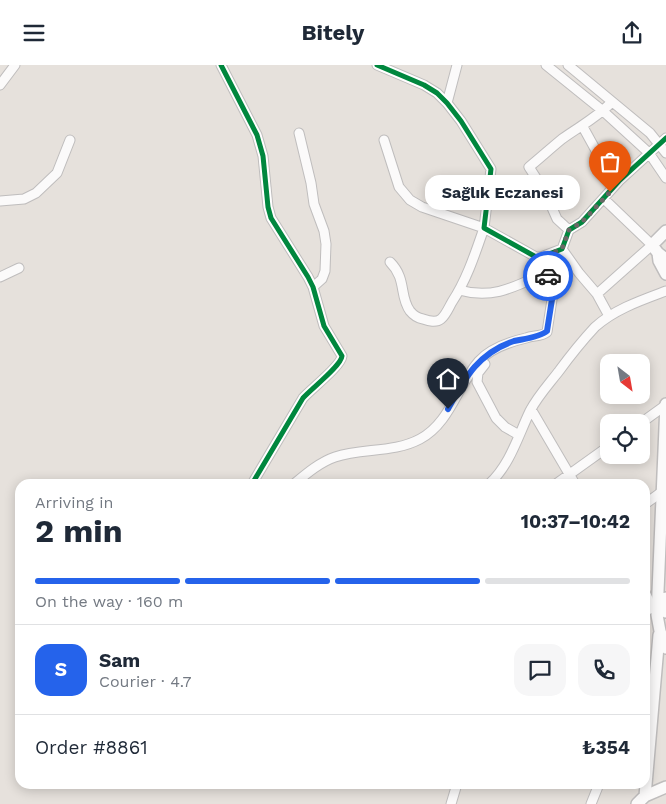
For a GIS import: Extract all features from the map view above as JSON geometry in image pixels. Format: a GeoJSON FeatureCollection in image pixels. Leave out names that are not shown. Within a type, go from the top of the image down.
{"type":"FeatureCollection","features":[{"type":"Feature","properties":{"kind":"main road"},"geometry":{"type":"LineString","coordinates":[[666,231],[659,253],[660,261],[666,274]]}},
{"type":"Feature","properties":{"kind":"main road"},"geometry":{"type":"LineString","coordinates":[[666,405],[665,485],[659,608],[666,648]]}},
{"type":"Feature","properties":{"kind":"main road"},"geometry":{"type":"LineString","coordinates":[[659,608],[666,598]]}},
{"type":"Feature","properties":{"kind":"main road"},"geometry":{"type":"LineString","coordinates":[[650,714],[663,629]]}},
{"type":"Feature","properties":{"kind":"main road"},"geometry":{"type":"LineString","coordinates":[[641,800],[666,787]]}},
{"type":"Feature","properties":{"kind":"street"},"geometry":{"type":"LineString","coordinates":[[0,85],[15,65]]}},
{"type":"Feature","properties":{"kind":"street"},"geometry":{"type":"LineString","coordinates":[[222,65],[257,135],[263,156],[268,207],[271,218],[313,287],[324,326],[341,353],[342,358],[303,398],[255,479]]}},
{"type":"Feature","properties":{"kind":"street"},"geometry":{"type":"LineString","coordinates":[[377,65],[424,85],[447,103],[461,121],[491,169],[484,228],[472,264],[460,290],[443,317],[431,321],[416,317],[409,309],[402,279],[397,269],[390,262]]}},
{"type":"Feature","properties":{"kind":"street"},"geometry":{"type":"LineString","coordinates":[[447,103],[457,65]]}},
{"type":"Feature","properties":{"kind":"street"},"geometry":{"type":"LineString","coordinates":[[546,65],[603,111],[649,153],[666,178]]}},
{"type":"Feature","properties":{"kind":"street"},"geometry":{"type":"LineString","coordinates":[[562,77],[569,65],[650,133],[663,141],[666,153]]}},
{"type":"Feature","properties":{"kind":"street"},"geometry":{"type":"LineString","coordinates":[[569,230],[557,219],[545,191],[529,167],[563,138],[583,127],[612,102]]}},
{"type":"Feature","properties":{"kind":"street"},"geometry":{"type":"LineString","coordinates":[[583,127],[598,156],[619,181]]}},
{"type":"Feature","properties":{"kind":"street"},"geometry":{"type":"LineString","coordinates":[[299,133],[314,204],[324,231],[326,244],[325,271],[322,279],[313,287]]}},
{"type":"Feature","properties":{"kind":"street"},"geometry":{"type":"LineString","coordinates":[[0,201],[24,199],[36,193],[57,173],[70,140]]}},
{"type":"Feature","properties":{"kind":"street"},"geometry":{"type":"LineString","coordinates":[[384,140],[399,187],[410,200],[422,207],[484,228],[530,255],[541,257],[562,249],[569,230],[582,222],[619,181],[663,141]]}},
{"type":"Feature","properties":{"kind":"street"},"geometry":{"type":"LineString","coordinates":[[597,294],[659,253],[604,199]]}},
{"type":"Feature","properties":{"kind":"street"},"geometry":{"type":"LineString","coordinates":[[562,249],[597,294],[609,317]]}},
{"type":"Feature","properties":{"kind":"street"},"geometry":{"type":"LineString","coordinates":[[301,479],[333,457],[410,444],[429,434],[442,422],[463,383],[479,361],[495,349],[526,337],[542,335],[547,331],[553,293],[541,257]]}},
{"type":"Feature","properties":{"kind":"street"},"geometry":{"type":"LineString","coordinates":[[0,277],[19,268]]}},
{"type":"Feature","properties":{"kind":"street"},"geometry":{"type":"LineString","coordinates":[[460,290],[476,294],[499,293],[547,272]]}},
{"type":"Feature","properties":{"kind":"street"},"geometry":{"type":"LineString","coordinates":[[494,479],[501,471],[531,409],[581,343],[596,327],[609,317],[642,300],[666,291]]}},
{"type":"Feature","properties":{"kind":"street"},"geometry":{"type":"LineString","coordinates":[[495,349],[493,355],[479,370],[477,382],[496,418],[505,427],[519,435]]}},
{"type":"Feature","properties":{"kind":"street"},"geometry":{"type":"LineString","coordinates":[[650,417],[666,405]]}},
{"type":"Feature","properties":{"kind":"street"},"geometry":{"type":"LineString","coordinates":[[531,409],[572,479]]}},
{"type":"Feature","properties":{"kind":"street"},"geometry":{"type":"LineString","coordinates":[[562,479],[600,452]]}},
{"type":"Feature","properties":{"kind":"street"},"geometry":{"type":"LineString","coordinates":[[650,499],[665,485]]}},
{"type":"Feature","properties":{"kind":"street"},"geometry":{"type":"LineString","coordinates":[[650,598],[659,608]]}},
{"type":"Feature","properties":{"kind":"street"},"geometry":{"type":"LineString","coordinates":[[451,804],[456,789]]}},
{"type":"Feature","properties":{"kind":"street"},"geometry":{"type":"LineString","coordinates":[[591,804],[597,789]]}},
{"type":"Feature","properties":{"kind":"cycle path"},"geometry":{"type":"LineString","coordinates":[[221,65],[257,135],[263,156],[268,207],[271,218],[308,277],[313,287],[324,326],[342,356],[332,371],[303,398],[255,479]]}},
{"type":"Feature","properties":{"kind":"cycle path"},"geometry":{"type":"LineString","coordinates":[[377,65],[424,85],[437,93],[447,103],[461,121],[491,169],[484,228],[536,257],[562,249],[569,230],[582,222],[619,181],[666,138]]}},
{"type":"Feature","properties":{"kind":"way so far"},"geometry":{"type":"LineString","coordinates":[[548,276],[541,257],[562,249],[569,230],[582,222],[610,192]]}},
{"type":"Feature","properties":{"kind":"place","name":"Sağlık Eczanesi"},"geometry":{"type":"Point","coordinates":[610,192]}},
{"type":"Feature","properties":{"kind":"route"},"geometry":{"type":"LineString","coordinates":[[448,409],[463,383],[479,361],[486,355],[504,345],[526,337],[542,335],[547,331],[549,328],[553,293],[548,276]]}}]}
